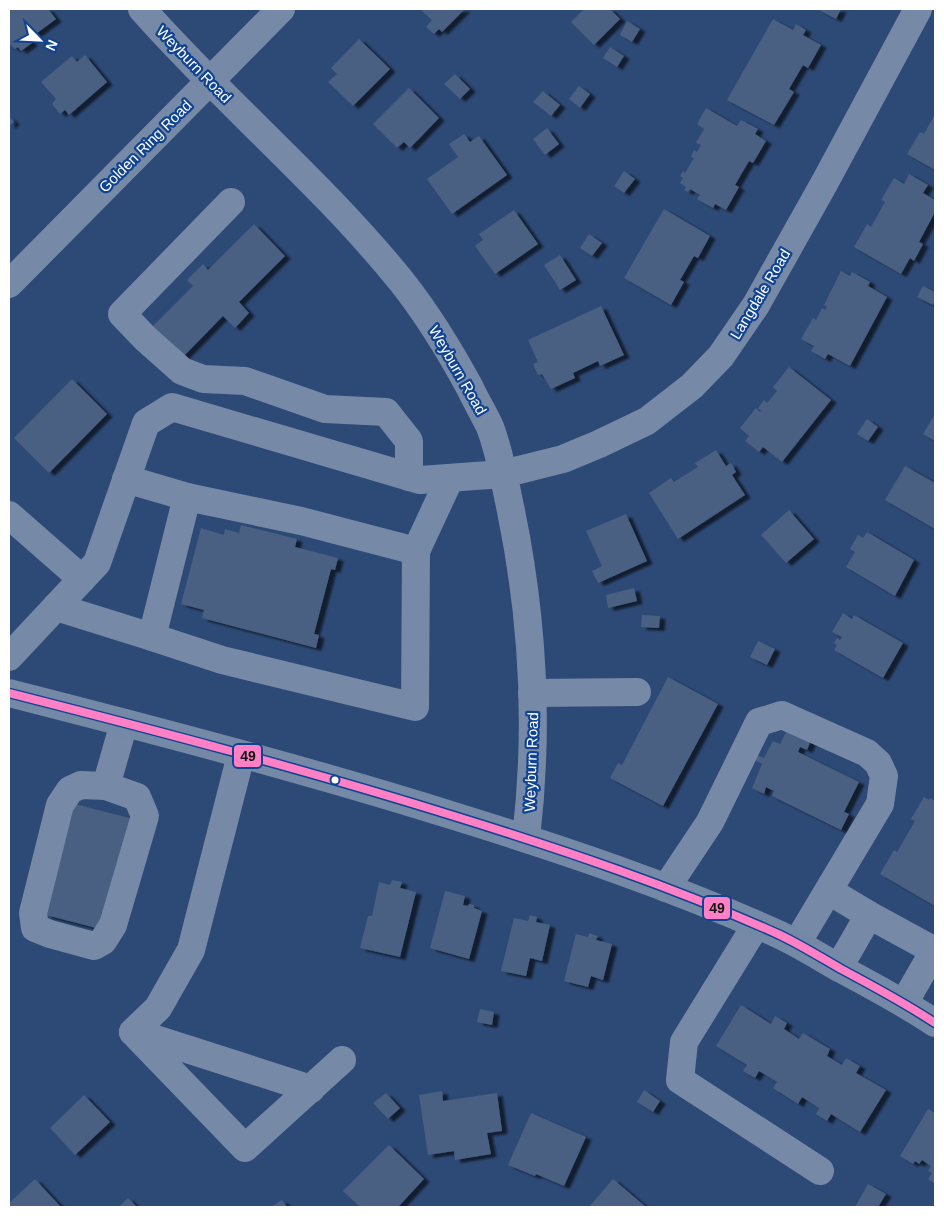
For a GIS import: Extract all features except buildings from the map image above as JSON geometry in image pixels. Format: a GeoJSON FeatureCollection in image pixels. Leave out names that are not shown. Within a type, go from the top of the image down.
{"type":"FeatureCollection","features":[{"type":"Feature","properties":{"kind":"main road"},"geometry":{"type":"LineString","coordinates":[[9,694],[344,782],[526,838],[609,866],[756,925],[797,944],[904,1003],[935,1023]]}},
{"type":"Feature","properties":{"kind":"street","name":"Weyburn Road"},"geometry":{"type":"LineString","coordinates":[[142,9],[174,45],[342,214],[402,283],[452,355],[490,427],[504,474],[521,560],[530,638],[533,754],[531,800],[526,838]]}},
{"type":"Feature","properties":{"kind":"street","name":"Golden Ring Road"},"geometry":{"type":"LineString","coordinates":[[9,284],[281,9]]}},
{"type":"Feature","properties":{"kind":"street","name":"Langdale Road"},"geometry":{"type":"LineString","coordinates":[[12,648],[56,607],[97,563],[146,423],[172,407],[420,480],[504,474],[563,459],[646,421],[692,386],[721,356],[760,296],[825,182],[918,9]]}},
{"type":"Feature","properties":{"kind":"street"},"geometry":{"type":"LineString","coordinates":[[231,202],[122,314],[146,339],[182,371],[203,379],[245,381],[325,409],[386,412],[409,441],[409,477]]}},
{"type":"Feature","properties":{"kind":"street"},"geometry":{"type":"LineString","coordinates":[[56,607],[222,660],[415,707],[416,551],[450,478]]}},
{"type":"Feature","properties":{"kind":"street"},"geometry":{"type":"LineString","coordinates":[[126,479],[187,497],[301,521],[416,551]]}},
{"type":"Feature","properties":{"kind":"street"},"geometry":{"type":"LineString","coordinates":[[152,637],[187,497]]}},
{"type":"Feature","properties":{"kind":"street"},"geometry":{"type":"LineString","coordinates":[[9,515],[82,579]]}},
{"type":"Feature","properties":{"kind":"street"},"geometry":{"type":"LineString","coordinates":[[532,693],[637,692]]}},
{"type":"Feature","properties":{"kind":"street"},"geometry":{"type":"LineString","coordinates":[[666,888],[710,822],[759,722],[782,716],[866,752],[878,763],[884,776],[880,804],[797,944]]}},
{"type":"Feature","properties":{"kind":"street"},"geometry":{"type":"LineString","coordinates":[[106,786],[124,723]]}},
{"type":"Feature","properties":{"kind":"street"},"geometry":{"type":"LineString","coordinates":[[133,1032],[158,1008],[191,950],[241,755]]}},
{"type":"Feature","properties":{"kind":"street"},"geometry":{"type":"LineString","coordinates":[[81,785],[106,786],[137,797],[145,816],[113,925],[103,941],[94,946],[35,928],[33,912],[60,805],[70,790],[81,785]]}},
{"type":"Feature","properties":{"kind":"street"},"geometry":{"type":"LineString","coordinates":[[829,891],[935,951],[904,1003]]}},
{"type":"Feature","properties":{"kind":"street"},"geometry":{"type":"LineString","coordinates":[[839,967],[869,915]]}},
{"type":"Feature","properties":{"kind":"street"},"geometry":{"type":"LineString","coordinates":[[756,925],[684,1042],[680,1080],[820,1170]]}},
{"type":"Feature","properties":{"kind":"street"},"geometry":{"type":"LineString","coordinates":[[133,1032],[310,1089]]}},
{"type":"Feature","properties":{"kind":"street"},"geometry":{"type":"LineString","coordinates":[[133,1032],[245,1148],[342,1060]]}},
{"type":"Feature","properties":{"kind":"transit line","name":"49"},"geometry":{"type":"LineString","coordinates":[[9,693],[177,736],[399,799],[618,870],[700,901],[780,935],[889,995],[935,1023]]}}]}
